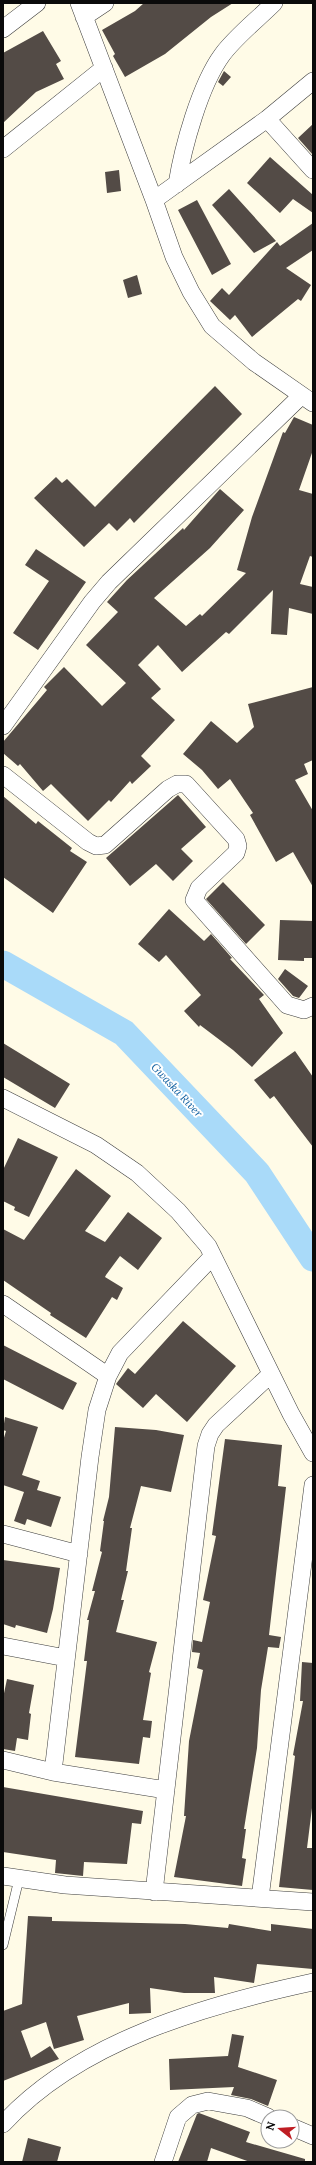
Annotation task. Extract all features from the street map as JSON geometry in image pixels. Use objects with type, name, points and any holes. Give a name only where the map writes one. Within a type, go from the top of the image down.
[{"type":"street","points":[[3,29],[37,3]]},
{"type":"street","points":[[3,726],[92,602],[109,582],[307,399],[254,362],[212,326],[191,292],[178,264],[81,10],[105,3]]},
{"type":"street","points":[[177,184],[180,165],[211,73],[222,54],[274,3]]},
{"type":"street","points":[[3,148],[104,68]]},
{"type":"street","points":[[154,200],[267,119],[313,81]]},
{"type":"street","points":[[267,119],[313,170]]},
{"type":"street","points":[[3,775],[88,842],[96,846],[105,845],[168,789],[177,784],[186,784],[236,839],[238,846],[236,853],[199,888],[194,900],[287,1005],[304,1010],[313,1006]]},
{"type":"street","points":[[3,1098],[96,1145],[137,1173],[178,1211],[208,1246],[271,1374],[313,1453]]},
{"type":"street","points":[[53,1772],[97,1410],[108,1376],[120,1353],[213,1256]]},
{"type":"street","points":[[3,1304],[108,1376]]},
{"type":"street","points":[[154,1892],[206,1446],[210,1434],[216,1425],[271,1374]]},
{"type":"street","points":[[260,1898],[313,1485]]},
{"type":"street","points":[[3,1534],[79,1554]]},
{"type":"street","points":[[3,1646],[66,1658]]},
{"type":"street","points":[[3,1760],[53,1772],[166,1790]]},
{"type":"street","points":[[11,1877],[64,1885],[313,1902]]},
{"type":"street","points":[[3,2124],[15,2111],[60,2076],[96,2054],[191,2013],[253,1995],[313,1982]]},
{"type":"street","points":[[164,2162],[178,2117],[192,2106],[208,2101],[246,2108],[260,2114]]},
{"type":"street","points":[[300,2130],[313,2136]]},
{"type":"lane","points":[[3,1945],[11,1877]]},
{"type":"building","points":[[144,3],[233,3],[211,17],[165,54],[125,77],[113,56],[115,54],[102,30],[135,11]]},
{"type":"building","points":[[43,31],[61,61],[56,64],[64,79],[36,92],[3,123],[3,53]]},
{"type":"building","points":[[224,71],[231,77],[223,86],[218,82]]},
{"type":"building","points":[[313,124],[313,155],[298,138]]},
{"type":"building","points":[[270,157],[313,195],[313,213],[293,199],[280,213],[247,183]]},
{"type":"building","points":[[119,170],[121,191],[107,193],[105,172]]},
{"type":"building","points":[[229,189],[276,241],[254,253],[212,205]]},
{"type":"building","points":[[197,200],[231,264],[212,275],[178,210]]},
{"type":"building","points":[[313,223],[313,250],[286,268],[311,285],[301,301],[298,299],[252,337],[235,315],[230,320],[210,301],[222,288],[229,295],[277,242],[280,246]]},
{"type":"building","points":[[137,275],[142,294],[128,298],[123,280]]},
{"type":"building","points":[[215,386],[242,414],[134,523],[130,518],[117,531],[109,523],[84,547],[34,498],[56,477],[62,483],[67,479],[95,507]]},
{"type":"building","points":[[294,417],[313,425],[313,450],[299,490],[313,494],[313,557],[310,556],[300,584],[313,587],[313,614],[289,608],[287,635],[271,634],[273,590],[229,634],[226,632],[182,672],[158,645],[138,665],[161,689],[151,698],[175,720],[141,756],[151,766],[132,784],[130,781],[111,802],[109,800],[88,821],[51,784],[43,791],[20,764],[18,766],[3,753],[3,742],[47,690],[44,687],[64,667],[102,706],[126,683],[86,645],[118,612],[107,602],[127,580],[183,528],[184,530],[220,489],[244,510],[210,548],[154,598],[186,626],[200,614],[202,616],[246,573],[237,570],[252,517],[283,432],[285,433]]},
{"type":"building","points":[[36,549],[86,582],[38,650],[13,633],[49,581],[25,565]]},
{"type":"building","points":[[313,687],[313,760],[304,764],[308,774],[295,780],[313,811],[313,887],[293,852],[276,862],[250,815],[253,813],[230,779],[218,789],[202,770],[183,754],[211,721],[237,743],[254,727],[248,704]]},
{"type":"building","points":[[178,795],[206,827],[181,849],[193,861],[173,881],[156,864],[130,886],[106,858]]},
{"type":"building","points":[[3,796],[36,824],[38,821],[72,848],[70,851],[87,862],[53,913],[3,877]]},
{"type":"building","points":[[223,882],[265,925],[246,944],[206,899]]},
{"type":"building","points":[[169,909],[204,941],[211,934],[232,958],[230,959],[264,995],[259,999],[283,1033],[252,1067],[233,1050],[200,1025],[199,1027],[184,1011],[201,995],[166,955],[159,962],[138,944]]},
{"type":"building","points":[[280,920],[313,921],[313,958],[304,958],[304,961],[278,960]]},
{"type":"building","points":[[285,969],[308,986],[299,998],[293,996],[278,979]]},
{"type":"building","points":[[3,1043],[70,1084],[55,1108],[3,1077]]},
{"type":"building","points":[[295,1051],[313,1077],[313,1147],[274,1096],[270,1099],[254,1080]]},
{"type":"building","points":[[18,1138],[58,1157],[29,1217],[14,1210],[15,1207],[3,1201],[3,1170]]},
{"type":"building","points":[[76,1169],[111,1196],[85,1231],[105,1242],[128,1212],[162,1238],[138,1270],[120,1256],[105,1277],[123,1288],[117,1300],[112,1297],[86,1338],[50,1315],[51,1313],[3,1280],[3,1229],[24,1240]]},
{"type":"building","points":[[183,1321],[236,1366],[187,1422],[156,1394],[143,1408],[116,1384],[128,1368],[135,1374]]},
{"type":"building","points":[[3,1345],[77,1383],[63,1410],[3,1379]]},
{"type":"building","points":[[5,1417],[38,1427],[22,1475],[40,1481],[37,1490],[61,1497],[51,1527],[27,1519],[25,1525],[14,1521],[24,1492],[3,1485],[3,1441],[6,1431],[3,1430]]},
{"type":"building","points":[[115,1427],[156,1430],[184,1435],[171,1492],[141,1486],[130,1528],[132,1528],[126,1571],[128,1571],[121,1600],[124,1600],[116,1632],[157,1642],[149,1672],[151,1673],[143,1720],[152,1721],[150,1738],[143,1737],[139,1764],[75,1757],[87,1661],[84,1661],[89,1620],[87,1620],[95,1591],[92,1591],[102,1552],[100,1551],[103,1521],[109,1497]]},
{"type":"building","points":[[225,1439],[282,1445],[278,1486],[286,1487],[269,1635],[281,1637],[279,1648],[268,1647],[261,1690],[257,1748],[244,1829],[246,1829],[242,1858],[246,1859],[242,1886],[174,1877],[186,1816],[184,1816],[189,1741],[203,1670],[197,1668],[200,1653],[192,1652],[193,1640],[202,1642],[210,1602],[203,1600],[216,1536],[212,1535]]},
{"type":"building","points":[[3,1560],[60,1568],[47,1633],[16,1625],[15,1628],[3,1624]]},
{"type":"building","points":[[302,1662],[313,1663],[313,1800],[307,1848],[313,1848],[313,1890],[279,1887],[295,1756],[293,1755],[303,1701],[300,1701]]},
{"type":"building","points":[[7,1679],[34,1685],[29,1713],[31,1714],[28,1740],[17,1738],[15,1751],[3,1749],[3,1698]]},
{"type":"building","points":[[3,1787],[143,1811],[141,1824],[132,1823],[127,1864],[84,1862],[83,1876],[55,1873],[56,1860],[3,1852]]},
{"type":"building","points":[[28,1916],[52,1917],[52,1921],[185,1924],[228,1928],[229,1924],[271,1931],[271,1924],[313,1929],[313,1969],[257,1964],[254,1983],[214,1977],[215,1993],[184,1993],[150,1988],[151,2013],[129,2014],[129,2003],[77,2016],[84,2040],[54,2049],[46,2022],[21,2031],[31,2058],[50,2046],[59,2059],[3,2081],[3,2011],[22,2004]]},
{"type":"building","points":[[232,2034],[244,2036],[238,2067],[277,2080],[268,2106],[251,2099],[231,2095],[234,2087],[170,2090],[169,2059],[228,2056]]},
{"type":"building","points":[[199,2113],[250,2132],[246,2142],[260,2146],[260,2149],[270,2149],[305,2159],[305,2162],[250,2162],[211,2148],[207,2162],[178,2162],[197,2114]]},
{"type":"building","points":[[28,2138],[61,2147],[57,2162],[22,2162]]},
{"type":"waterway","name":"Gwaska River","points":[[3,964],[124,1033],[257,1173],[313,1258]]}]
